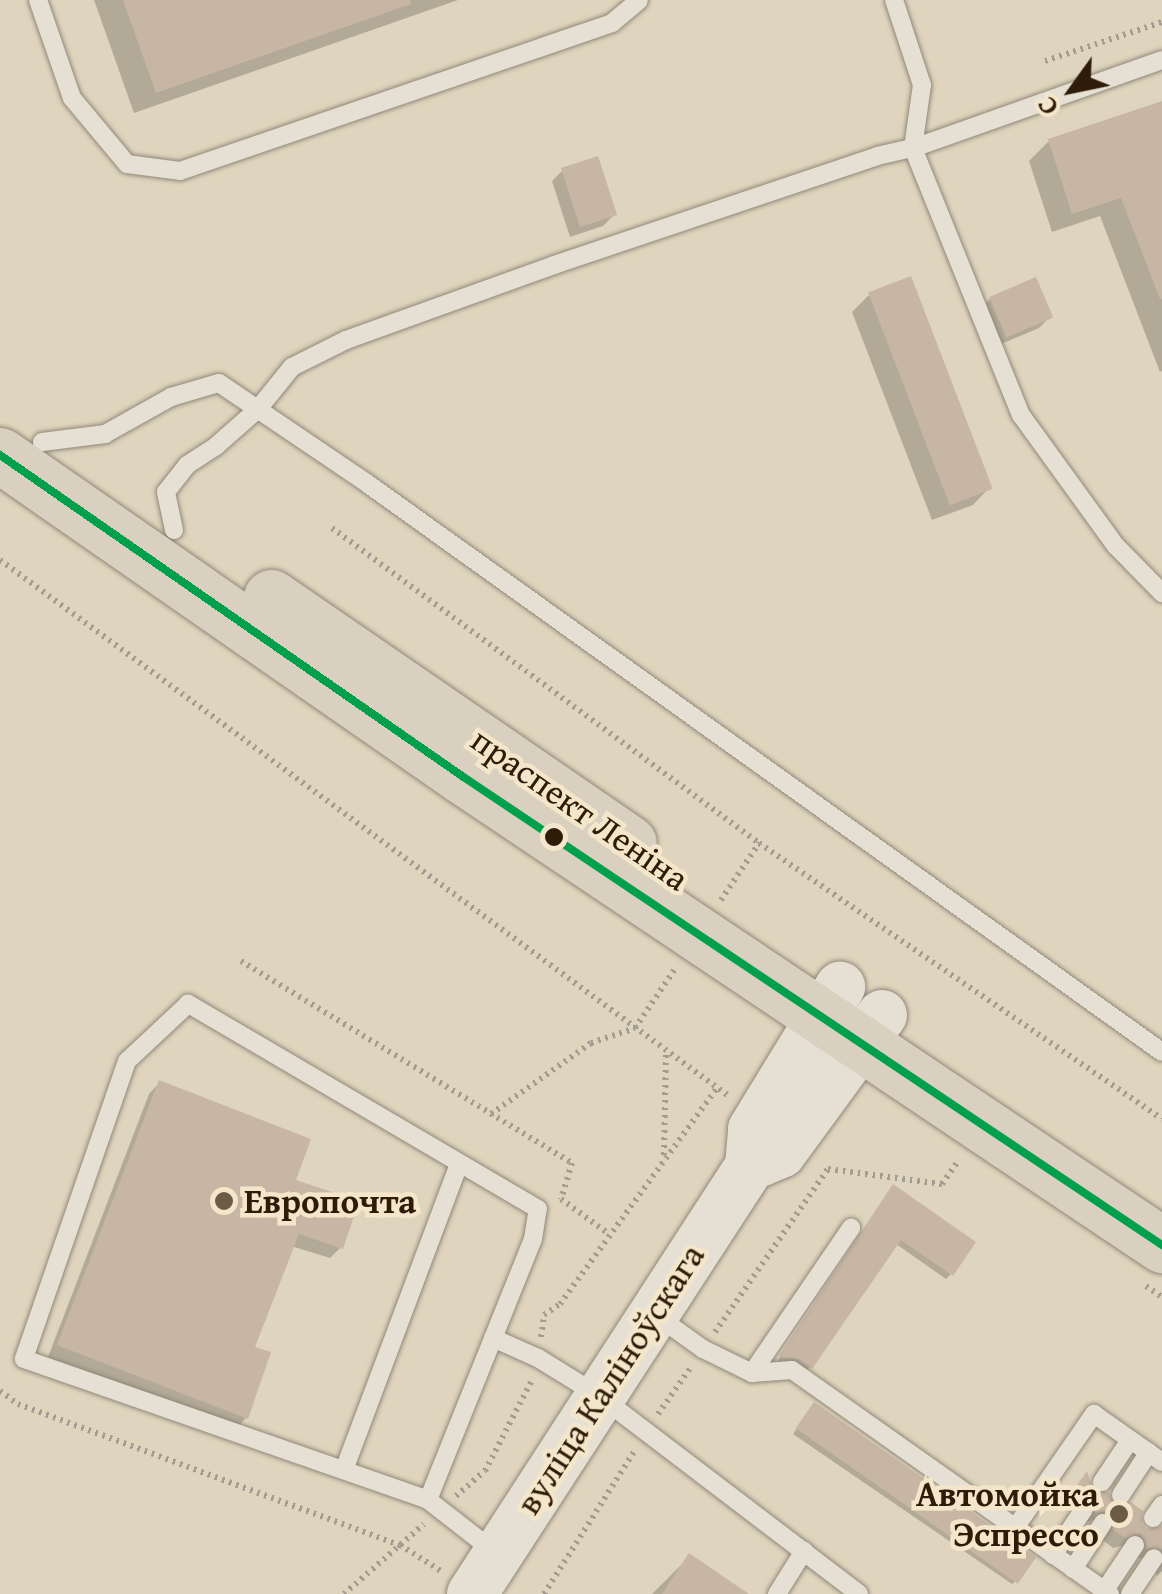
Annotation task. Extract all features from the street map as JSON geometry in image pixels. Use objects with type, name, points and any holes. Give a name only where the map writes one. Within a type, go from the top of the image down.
[{"type":"main road","name":"праспект Леніна","points":[[14,436],[174,530],[1162,1245]]},
{"type":"main road","name":"праспект Леніна","points":[[14,436],[852,1017],[1162,1201]]},
{"type":"street","name":"вуліца Каліноўскага","points":[[484,1574],[750,1166],[781,1153],[852,1017]]},
{"type":"lane","points":[[38,0],[72,98],[105,138],[127,164],[180,171],[612,23],[639,0]]},
{"type":"lane","points":[[894,0],[922,85],[912,148],[1021,415],[1116,546],[1162,593]]},
{"type":"lane","points":[[174,530],[166,492],[187,464],[216,446],[258,410],[292,367],[346,340],[1162,60]]},
{"type":"lane","points":[[14,436],[105,434],[171,397],[219,384],[1162,1052]]},
{"type":"lane","points":[[428,1500],[539,1223],[538,1210],[188,1004],[127,1061],[24,1359],[428,1500],[484,1574]]},
{"type":"lane","points":[[344,1470],[458,1166]]},
{"type":"lane","points":[[752,1373],[851,1228]]},
{"type":"lane","points":[[652,1312],[703,1349],[752,1373],[792,1370],[1108,1592],[1135,1545]]},
{"type":"lane","points":[[493,1338],[538,1358],[598,1395],[859,1594]]},
{"type":"lane","points":[[1015,1528],[1094,1414],[1155,1457],[1121,1495]]},
{"type":"lane","points":[[1102,1482],[1130,1440]]},
{"type":"lane","points":[[1053,1554],[1084,1509]]},
{"type":"lane","points":[[1073,1568],[1103,1522]]},
{"type":"lane","points":[[778,1594],[804,1552]]},
{"type":"lane","points":[[1130,1594],[1154,1558]]},
{"type":"path","points":[[1044,61],[1162,22]]},
{"type":"path","points":[[332,528],[759,843],[1162,1119]]},
{"type":"path","points":[[0,560],[635,1028],[590,1043],[490,1114]]},
{"type":"path","points":[[241,961],[572,1163],[561,1199],[609,1234]]},
{"type":"path","points":[[664,1156],[666,1050]]},
{"type":"path","points":[[0,1391],[18,1404],[400,1545]]},
{"type":"building","points":[[123,0],[410,0],[411,4],[156,93]]},
{"type":"building","points":[[1162,101],[1160,299],[1121,198],[1072,214],[1048,139]]},
{"type":"building","points":[[598,156],[617,215],[580,227],[561,168]]},
{"type":"building","points":[[911,276],[993,489],[950,505],[868,292]]},
{"type":"building","points":[[1036,277],[1053,318],[1006,337],[989,297]]},
{"type":"building","points":[[159,1080],[311,1139],[296,1180],[359,1201],[343,1249],[299,1234],[255,1347],[271,1352],[248,1419],[57,1345]]},
{"type":"building","points":[[893,1184],[976,1242],[953,1276],[901,1240],[812,1369],[798,1359],[779,1356]]},
{"type":"building","points":[[814,1402],[1036,1557],[1018,1584],[796,1428]]},
{"type":"building","name":"Автомойка Эспрессо","points":[[1087,1471],[1094,1492],[1109,1492],[1115,1506],[1131,1502],[1143,1511],[1141,1522],[1147,1529],[1162,1526],[1162,1549],[1147,1548],[1141,1534],[1125,1538],[1113,1530],[1114,1517],[1105,1511],[1095,1513],[1090,1498],[1074,1502],[1068,1498]]},
{"type":"building","points":[[689,1553],[749,1594],[662,1594]]},
{"type":"transit line","points":[[0,455],[462,776],[1162,1245]]},
{"type":"place","name":"Европочта","points":[[224,1201]]},
{"type":"place","name":"Автомойка Эспрессо","points":[[1119,1514]]}]
